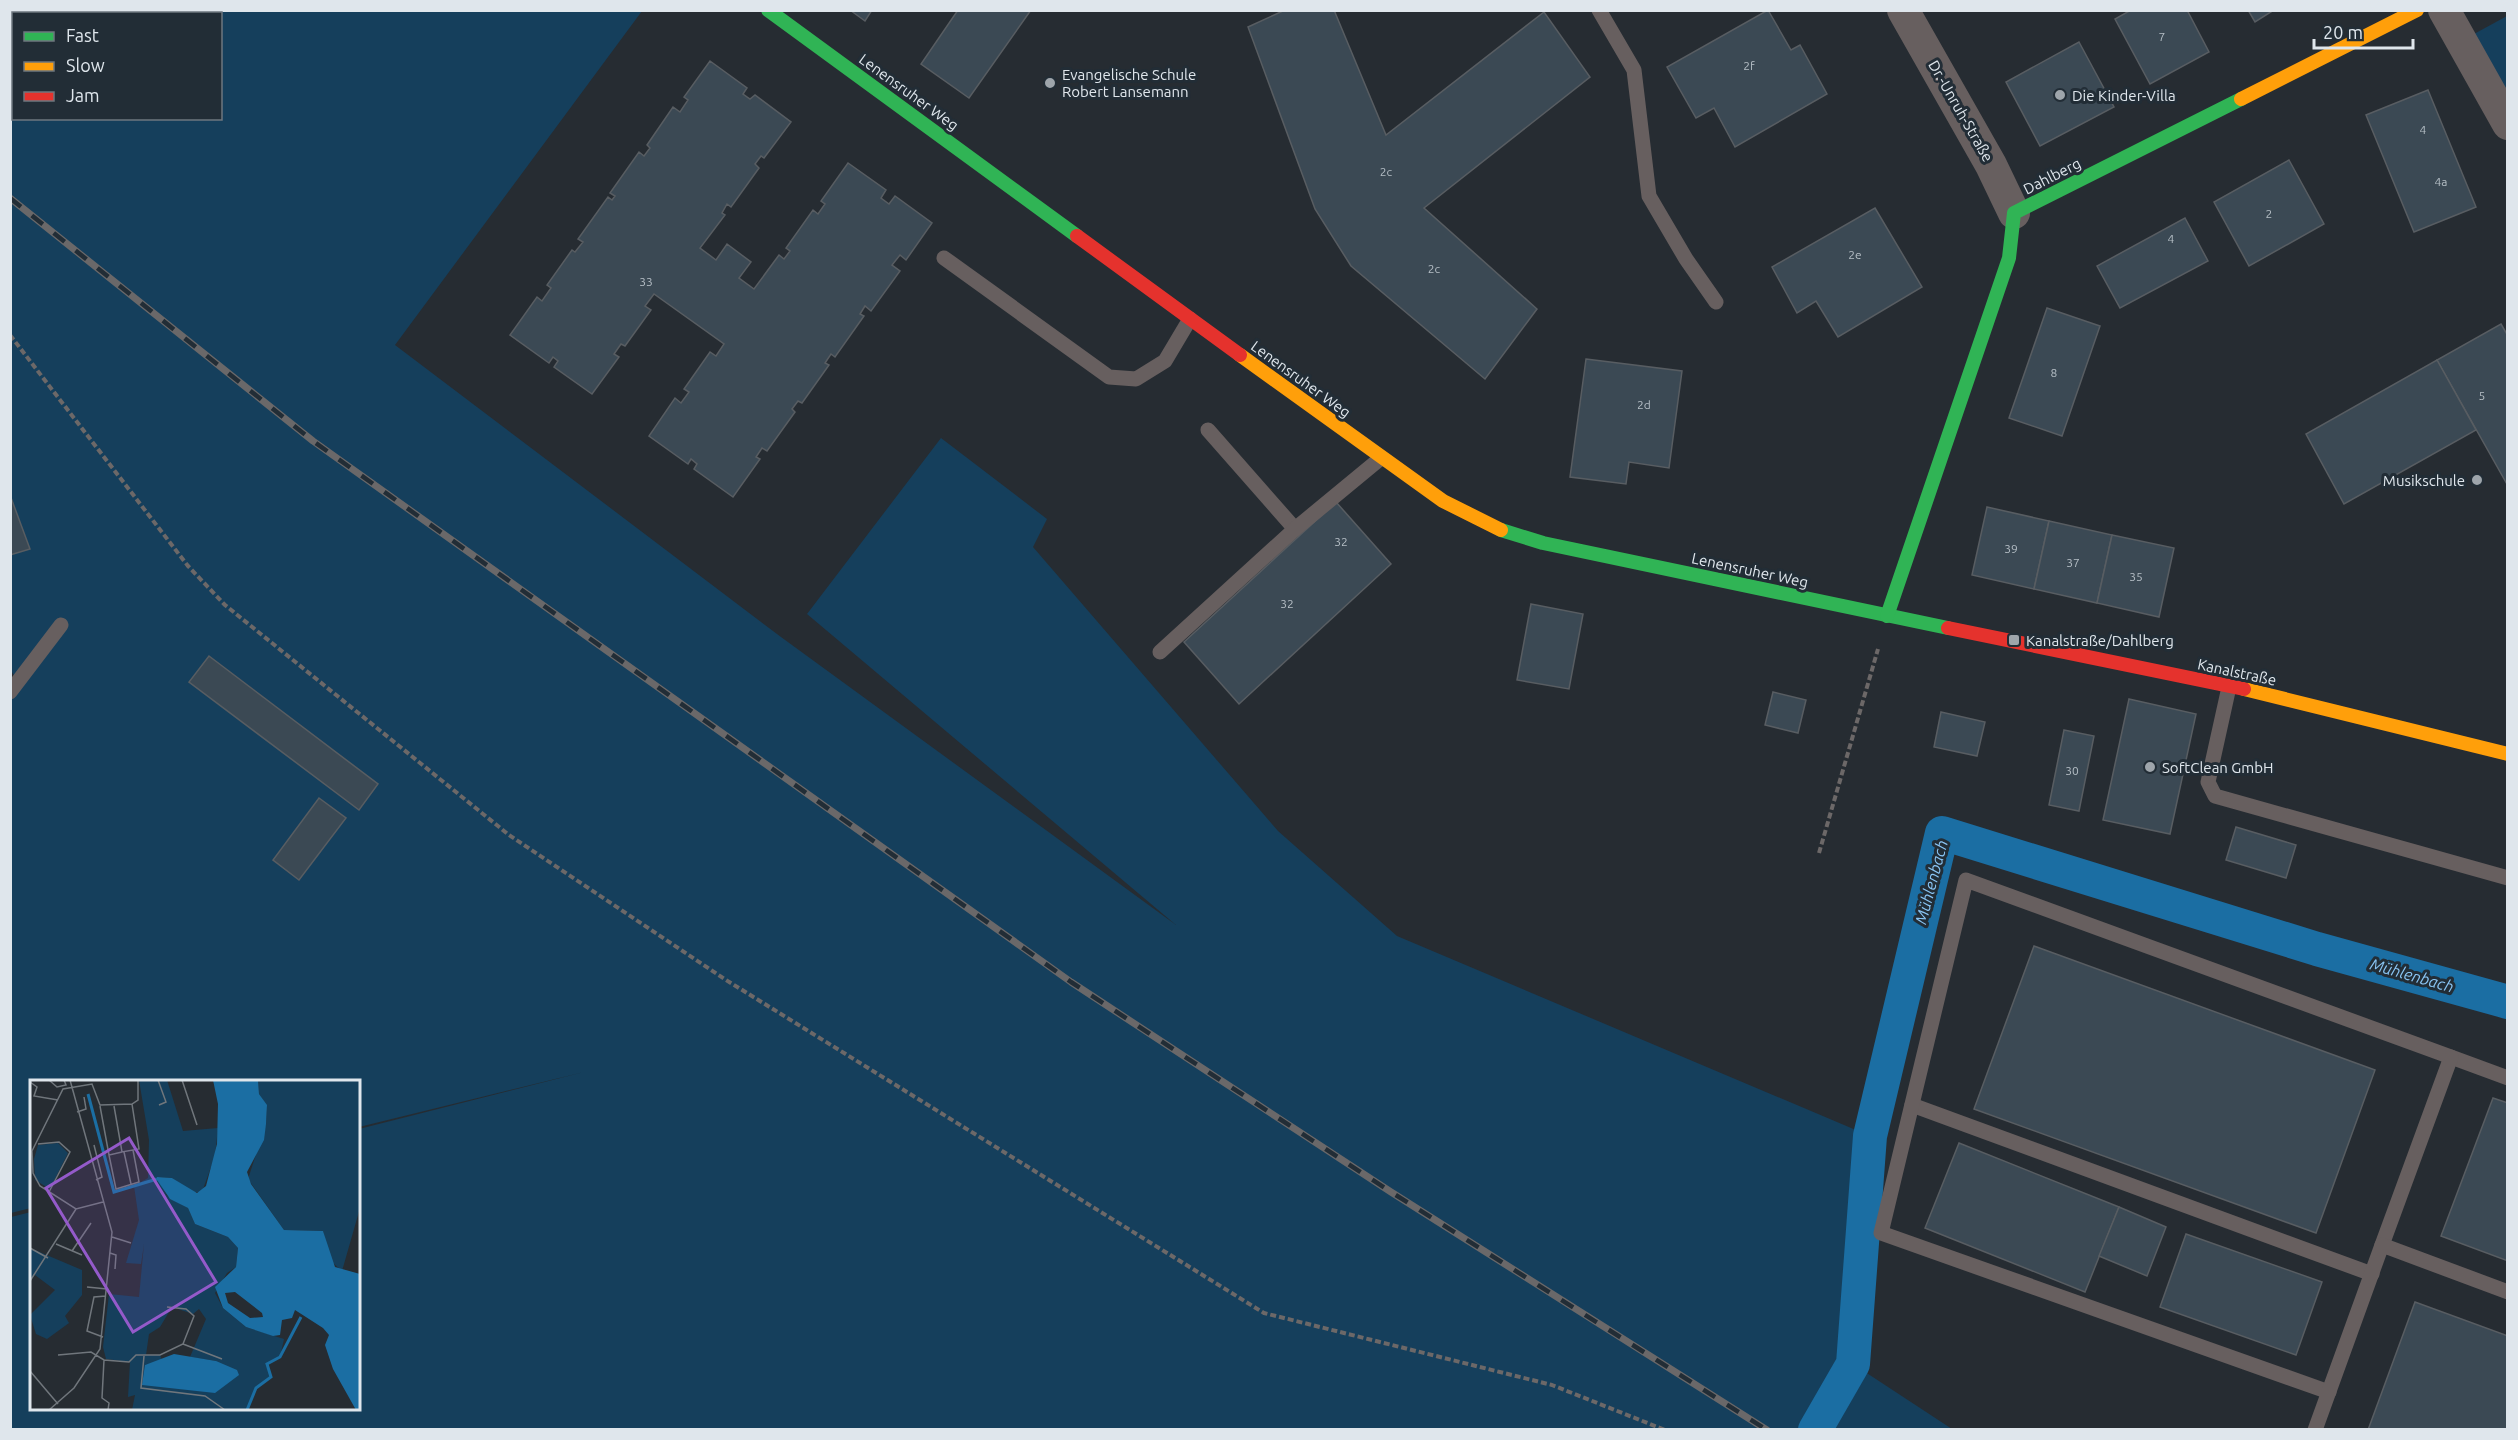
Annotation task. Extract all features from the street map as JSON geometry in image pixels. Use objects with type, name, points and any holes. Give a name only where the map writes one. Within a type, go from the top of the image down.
[{"type":"street","name":"Lenensruher Weg","points":[[768,10],[1443,501],[1482,522],[1543,543],[1887,616]]},
{"type":"street","name":"Dr.-Unruh-Straße","points":[[1903,10],[1992,165],[2014,213]]},
{"type":"street","name":"Dahlberg","points":[[1887,616],[2008,258],[2014,213],[2417,10]]},
{"type":"street","points":[[2444,10],[2508,124]]},
{"type":"street","name":"Kanalstraße","points":[[1887,616],[2014,640],[2392,723],[2508,754]]},
{"type":"lane","points":[[1599,10],[1634,70],[1649,196],[1686,259],[1716,302]]},
{"type":"lane","points":[[944,258],[1109,376],[1136,379],[1165,361],[1190,318]]},
{"type":"lane","points":[[1208,430],[1295,529]]},
{"type":"lane","points":[[1160,652],[1295,529],[1381,458]]},
{"type":"lane","points":[[10,692],[61,625]]},
{"type":"lane","points":[[2229,687],[2208,782],[2215,796],[2508,878]]},
{"type":"lane","points":[[2328,1392],[1881,1233],[1966,880],[2508,1078]]},
{"type":"lane","points":[[2315,1430],[2451,1057]]},
{"type":"lane","points":[[1912,1105],[2372,1274]]},
{"type":"lane","points":[[2382,1245],[2508,1292]]},
{"type":"path","points":[[10,335],[188,566],[225,605],[509,835],[726,980],[1264,1312],[1552,1385],[1665,1430]]},
{"type":"path","points":[[1819,853],[1887,616]]},
{"type":"shaded area","points":[[11,11],[642,11],[395,345],[781,637],[1176,925],[807,614],[941,438],[1047,519],[1033,547],[1278,831],[1397,936],[1870,1136],[1853,1364],[1952,1429],[11,1429],[11,1217],[30,1212],[30,1410],[360,1410],[360,1129],[584,1072],[360,1127],[360,1080],[30,1080],[30,1208],[11,1213],[10,692],[18,682],[10,669]]},
{"type":"shaded area","points":[[2507,16],[2507,93],[2474,34]]},
{"type":"building","points":[[850,10],[872,10],[865,21]]},
{"type":"building","points":[[958,10],[1031,10],[969,98],[921,64]]},
{"type":"building","points":[[1285,10],[1334,10],[1386,135],[1544,12],[1590,77],[1424,208],[1537,309],[1485,379],[1351,266],[1315,209],[1248,27]]},
{"type":"building","points":[[1768,10],[1791,50],[1800,45],[1827,94],[1735,147],[1714,108],[1696,118],[1667,67]]},
{"type":"building","points":[[2131,10],[2187,10],[2209,52],[2150,84],[2115,19]]},
{"type":"building","points":[[2248,10],[2274,10],[2255,22]]},
{"type":"building","name":"Die Kinder-Villa","points":[[2079,42],[2114,107],[2040,146],[2006,82]]},
{"type":"building","points":[[710,61],[747,88],[743,94],[750,99],[755,95],[791,122],[764,158],[761,156],[755,164],[759,168],[731,207],[727,204],[722,213],[725,215],[700,248],[716,260],[727,244],[751,262],[739,278],[754,289],[779,255],[784,259],[790,251],[786,248],[813,210],[818,214],[825,204],[821,201],[848,163],[886,190],[881,198],[889,204],[895,196],[932,223],[906,260],[900,255],[892,265],[900,271],[871,311],[865,306],[860,314],[864,316],[835,357],[831,354],[825,363],[829,365],[802,403],[798,401],[792,409],[795,412],[767,451],[762,448],[756,457],[760,459],[733,497],[694,469],[697,464],[691,459],[688,464],[649,436],[675,398],[681,403],[689,392],[684,389],[710,352],[716,356],[724,344],[654,294],[645,306],[651,310],[625,346],[621,344],[614,354],[619,357],[592,394],[554,367],[558,361],[553,357],[549,363],[510,335],[537,297],[542,301],[551,288],[547,285],[572,250],[575,252],[583,242],[578,239],[608,197],[612,200],[615,196],[610,193],[639,152],[644,156],[650,148],[647,145],[673,107],[680,112],[688,100],[684,97]]},
{"type":"building","points":[[2428,90],[2476,207],[2414,232],[2366,115]]},
{"type":"building","points":[[2289,160],[2324,224],[2249,266],[2214,202]]},
{"type":"building","points":[[1875,208],[1922,287],[1838,337],[1816,301],[1797,313],[1772,267]]},
{"type":"building","points":[[2185,218],[2208,261],[2120,308],[2097,266]]},
{"type":"building","points":[[2047,308],[2100,326],[2062,436],[2009,418]]},
{"type":"building","points":[[2501,324],[2508,336],[2508,486],[2437,360]]},
{"type":"building","points":[[1586,359],[1682,371],[1669,468],[1629,462],[1626,484],[1570,477]]},
{"type":"building","points":[[2437,360],[2476,430],[2344,504],[2306,434]]},
{"type":"building","points":[[10,495],[30,549],[10,555]]},
{"type":"building","points":[[1336,502],[1391,564],[1239,704],[1184,642]]},
{"type":"building","points":[[1987,507],[2049,521],[2034,589],[1972,575]]},
{"type":"building","points":[[2049,521],[2112,535],[2097,603],[2034,589]]},
{"type":"building","points":[[2112,535],[2174,548],[2159,617],[2097,603]]},
{"type":"building","points":[[1531,604],[1583,614],[1569,689],[1517,680]]},
{"type":"building","points":[[209,656],[378,784],[359,810],[189,682]]},
{"type":"building","points":[[1773,692],[1806,700],[1798,733],[1765,725]]},
{"type":"building","name":"SoftClean GmbH","points":[[2129,699],[2196,714],[2170,834],[2103,820]]},
{"type":"building","points":[[1941,712],[1985,722],[1977,756],[1934,747]]},
{"type":"building","points":[[2064,730],[2094,736],[2079,811],[2049,805]]},
{"type":"building","points":[[319,798],[346,818],[299,880],[273,860]]},
{"type":"building","points":[[2236,827],[2296,845],[2286,878],[2226,860]]},
{"type":"building","points":[[2034,946],[2375,1070],[2316,1233],[1974,1109]]},
{"type":"building","points":[[2493,1098],[2508,1103],[2508,1261],[2441,1236]]},
{"type":"building","points":[[1959,1143],[2119,1207],[2085,1292],[1925,1228]]},
{"type":"building","points":[[2119,1207],[2166,1227],[2147,1276],[2099,1256]]},
{"type":"building","points":[[2186,1234],[2322,1282],[2296,1355],[2160,1307]]},
{"type":"building","points":[[2415,1302],[2508,1336],[2508,1430],[2368,1430]]},
{"type":"waterway","name":"Mühlenbach","points":[[1815,1430],[1853,1364],[1870,1136],[1942,833],[2317,949],[2508,1002]]},
{"type":"railway","points":[[10,198],[313,441],[1071,982],[1391,1192],[1767,1430]]},
{"type":"traffic: fast","points":[[768,10],[1077,236]]},
{"type":"traffic: fast","points":[[1887,616],[2009,258],[2014,213],[2241,99]]},
{"type":"traffic: fast","points":[[1501,530],[1543,543],[1948,628]]},
{"type":"traffic: slow","points":[[2241,99],[2417,10]]},
{"type":"traffic: slow","points":[[1240,355],[1443,501],[1501,530]]},
{"type":"traffic: slow","points":[[2244,689],[2508,754]]},
{"type":"traffic: jam","points":[[1077,236],[1240,355]]},
{"type":"traffic: jam","points":[[1948,628],[2244,689]]},
{"type":"place","name":"Evangelische Schule Robert Lansemann","points":[[1050,83]]},
{"type":"place","name":"Die Kinder-Villa","points":[[2060,95]]},
{"type":"place","name":"Musikschule","points":[[2477,480]]},
{"type":"place","name":"Kanalstraße/Dahlberg","points":[[2014,640]]},
{"type":"place","name":"SoftClean GmbH","points":[[2150,767]]}]
